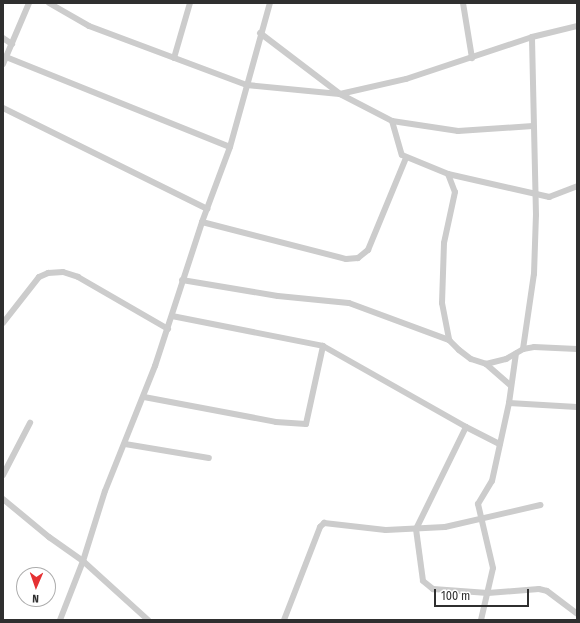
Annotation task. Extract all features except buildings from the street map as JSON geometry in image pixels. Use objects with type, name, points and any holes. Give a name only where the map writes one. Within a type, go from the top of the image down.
[{"type":"street","points":[[3,64],[29,3]]},
{"type":"street","points":[[49,3],[89,26],[247,85],[340,94],[406,79],[532,37],[577,26]]},
{"type":"street","points":[[174,58],[190,3]]},
{"type":"street","points":[[60,620],[83,561],[100,506],[144,397],[168,329],[182,280],[230,147],[260,33],[270,3]]},
{"type":"street","points":[[463,3],[472,58]]},
{"type":"street","points":[[260,33],[340,94],[392,121],[458,132],[533,126]]},
{"type":"street","points":[[523,349],[534,274],[536,195],[533,126],[532,37]]},
{"type":"street","points":[[3,38],[12,44]]},
{"type":"street","points":[[6,57],[230,147]]},
{"type":"street","points":[[3,108],[207,208]]},
{"type":"street","points":[[392,121],[399,150],[406,158],[448,174],[548,197],[577,186]]},
{"type":"street","points":[[202,222],[346,259],[358,258],[368,250],[406,158]]},
{"type":"street","points":[[448,174],[455,192],[444,243],[442,303],[450,340]]},
{"type":"street","points":[[3,323],[39,277],[48,273],[63,272],[78,277],[168,329]]},
{"type":"street","points":[[182,280],[278,296],[349,303],[450,340],[471,360],[486,364],[511,386]]},
{"type":"street","points":[[172,316],[323,346],[466,427],[500,444]]},
{"type":"street","points":[[144,397],[276,422],[306,424],[323,346]]},
{"type":"street","points":[[486,364],[506,359],[523,349],[534,347],[577,350]]},
{"type":"street","points":[[481,620],[493,568],[493,558],[480,520],[478,504],[492,481],[509,403],[516,353]]},
{"type":"street","points":[[509,403],[577,407]]},
{"type":"street","points":[[3,475],[30,423]]},
{"type":"street","points":[[466,427],[416,529],[423,581],[427,586],[488,593],[539,589],[546,591],[577,614]]},
{"type":"street","points":[[125,444],[209,458]]},
{"type":"street","points":[[3,499],[49,537],[83,561],[148,620]]},
{"type":"street","points":[[284,620],[320,527],[324,523],[386,530],[416,529],[480,520],[540,505]]}]
